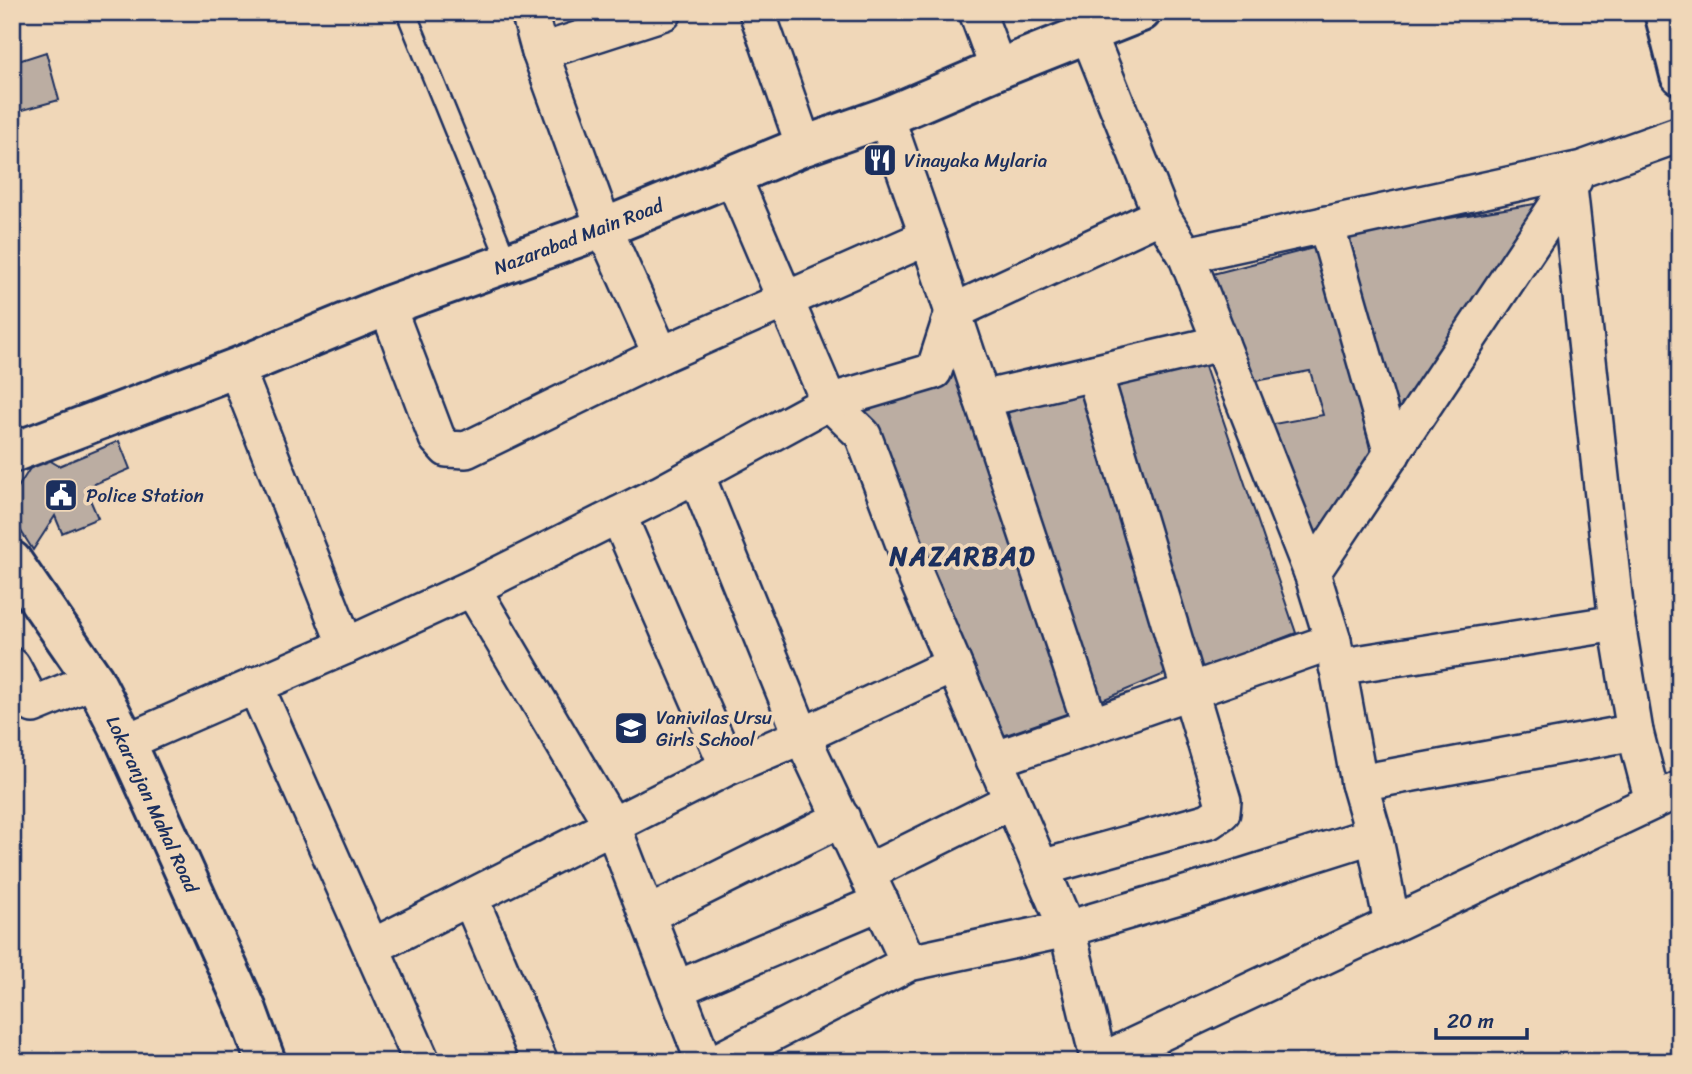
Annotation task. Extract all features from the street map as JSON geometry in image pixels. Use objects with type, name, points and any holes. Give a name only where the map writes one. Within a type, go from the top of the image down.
[{"type":"main road","name":"Nazarabad Main Road","points":[[12,453],[236,368],[387,306],[604,228],[804,146],[886,117],[1141,12]]},
{"type":"main road","points":[[1664,12],[1680,75]]},
{"type":"main road","name":"Lokaranjan Mahal Road","points":[[12,561],[94,680],[126,741],[247,1010],[266,1062]]},
{"type":"street","points":[[529,12],[540,52],[604,228],[661,355]]},
{"type":"street","points":[[540,52],[664,12]]},
{"type":"street","points":[[757,12],[804,146]]},
{"type":"street","points":[[977,12],[998,69]]},
{"type":"street","points":[[1088,33],[1161,215],[1186,255],[1312,573],[1335,654],[1359,783],[1374,835],[1392,923]]},
{"type":"street","points":[[886,117],[1091,726]]},
{"type":"street","points":[[1186,255],[1325,224],[1576,178],[1680,134]]},
{"type":"street","points":[[732,176],[829,402],[863,435],[916,579],[1067,929],[1099,1062],[1666,795],[1634,732],[1617,623],[1576,178]]},
{"type":"street","points":[[1312,573],[1576,178]]},
{"type":"street","points":[[126,741],[472,588],[618,515],[829,402],[934,371],[953,312],[1161,215]]},
{"type":"street","points":[[1325,224],[1392,454]]},
{"type":"street","points":[[387,306],[437,438],[447,449],[466,450],[661,355],[928,237]]},
{"type":"street","points":[[982,399],[1221,343]]},
{"type":"street","points":[[236,368],[346,646]]},
{"type":"street","points":[[1041,868],[1209,821],[1222,812],[1223,801],[1191,691],[1094,373]]},
{"type":"street","points":[[696,474],[803,736],[909,963]]},
{"type":"street","points":[[618,515],[728,767]]},
{"type":"street","points":[[472,588],[612,827],[704,1062]]},
{"type":"street","points":[[994,760],[1191,691],[1335,654],[1617,623]]},
{"type":"street","points":[[372,947],[728,767],[803,736],[953,665]]},
{"type":"street","points":[[12,666],[33,705],[94,680]]},
{"type":"street","points":[[255,685],[422,1062]]},
{"type":"street","points":[[1359,783],[1634,732]]},
{"type":"street","points":[[676,989],[874,887],[1011,801]]},
{"type":"street","points":[[647,915],[842,818]]},
{"type":"street","points":[[716,1062],[909,963],[1067,929],[1374,835]]},
{"type":"street","points":[[470,898],[540,1062]]},
{"type":"lane","points":[[406,12],[508,263]]},
{"type":"building","points":[[46,52],[59,100],[12,113],[12,63]]},
{"type":"building","points":[[1547,202],[1396,430],[1333,237]]},
{"type":"building","points":[[1321,246],[1372,457],[1311,551],[1263,426],[1323,415],[1310,371],[1245,383],[1205,276]]},
{"type":"building","points":[[954,354],[1069,713],[1000,737],[971,658],[925,557],[849,406]]},
{"type":"building","points":[[1202,358],[1296,633],[1194,672],[1105,380]]},
{"type":"building","points":[[1085,385],[1172,671],[1095,703],[1005,403]]},
{"type":"building","points":[[119,441],[130,469],[85,488],[98,518],[62,533],[55,516],[33,550],[12,517],[12,497],[39,454],[59,466]]},
{"type":"place","name":"Vinayaka Mylaria","points":[[880,160]]},
{"type":"place","name":"Police Station","points":[[61,495]]},
{"type":"place","name":"Vanivilas Ursu Girls School","points":[[631,728]]},
{"type":"district","name":"NAZARBAD","points":[[963,556]]}]
